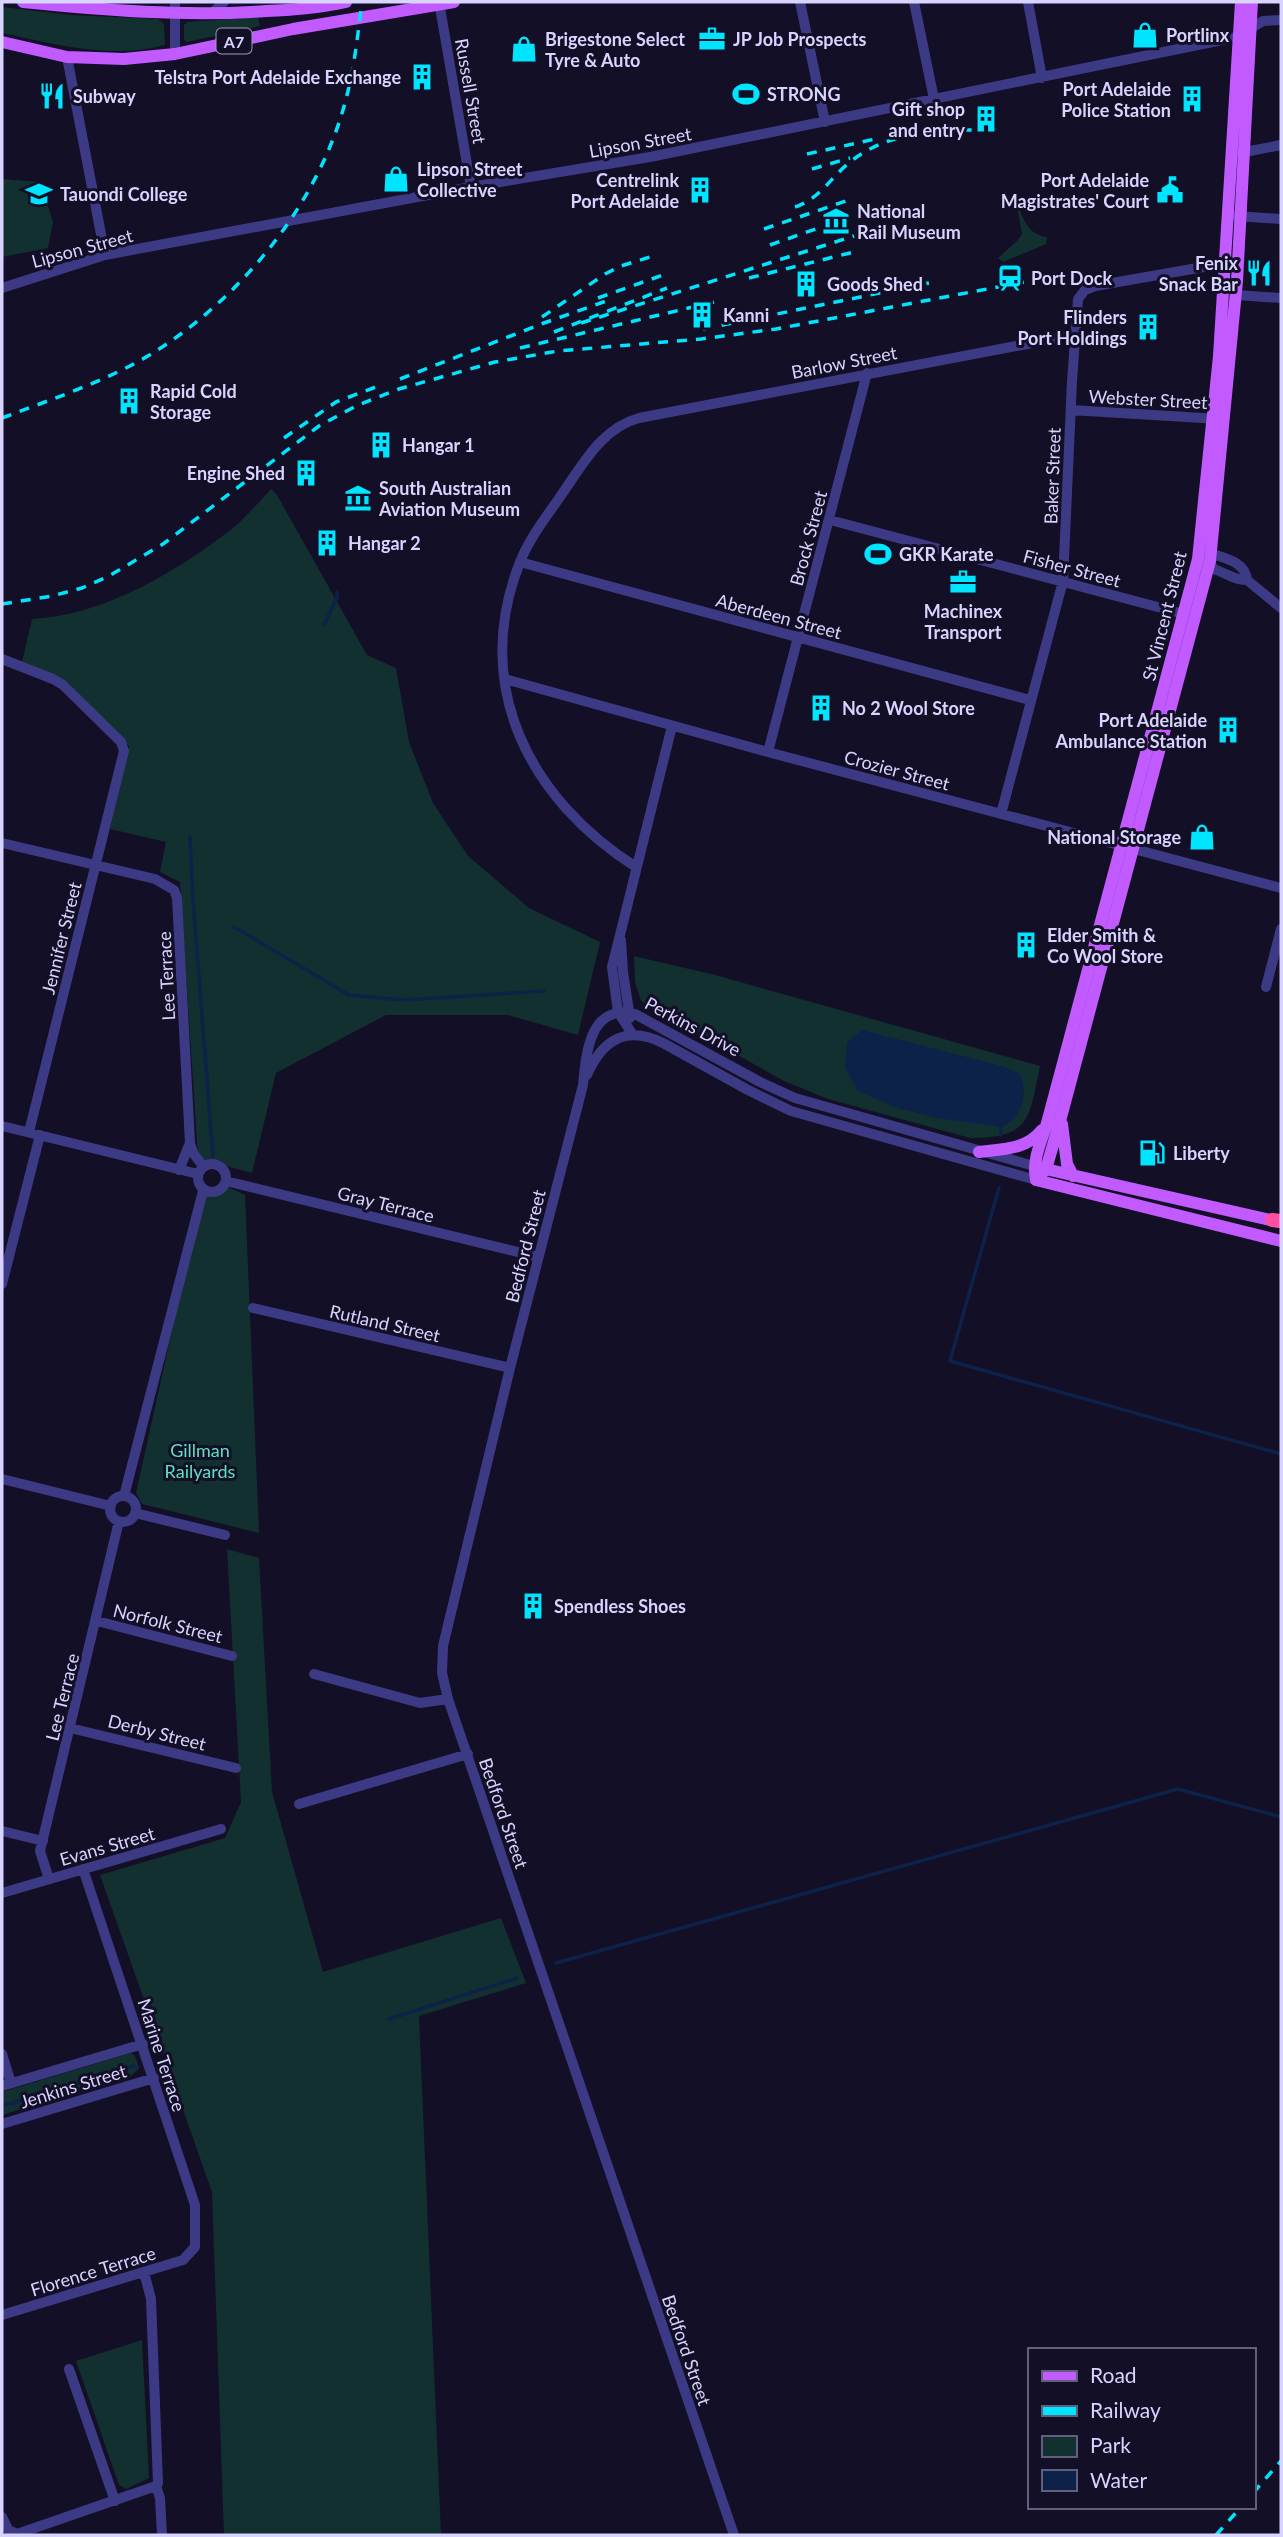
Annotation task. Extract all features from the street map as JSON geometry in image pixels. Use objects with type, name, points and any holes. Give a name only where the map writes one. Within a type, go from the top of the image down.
[{"type":"main road","name":"A7","points":[[23,2],[175,8],[211,14],[346,2]]},
{"type":"main road","name":"A7","points":[[2,42],[67,57],[124,59],[175,54],[293,29],[454,2]]},
{"type":"main road","name":"St Vincent Street","points":[[1217,419],[1219,356],[1232,262],[1243,34],[1241,2]]},
{"type":"main road","name":"St Vincent Street","points":[[1243,34],[1252,2]]},
{"type":"main road","points":[[293,29],[300,19],[321,5],[345,22]]},
{"type":"main road","name":"St Vincent Street","points":[[1036,1180],[1054,1122],[1204,560],[1217,419],[1236,295],[1232,262]]},
{"type":"main road","name":"St Vincent Street","points":[[1128,848],[1184,614],[1204,560]]},
{"type":"main road","points":[[979,1152],[1024,1145],[1034,1140],[1054,1122],[1064,1126],[1067,1164],[1073,1176]]},
{"type":"main road","name":"Perkins Drive","points":[[1040,1167],[1278,1222]]},
{"type":"main road","name":"Perkins Drive","points":[[1036,1180],[1281,1241]]},
{"type":"street","points":[[211,14],[223,2]]},
{"type":"street","points":[[800,2],[825,122]]},
{"type":"street","points":[[914,2],[934,99]]},
{"type":"street","points":[[1028,2],[1042,78]]},
{"type":"street","name":"Russell Street","points":[[440,3],[471,187]]},
{"type":"street","points":[[175,8],[175,54]]},
{"type":"street","name":"Lipson Street","points":[[2,288],[106,255],[471,187],[650,157],[825,122],[1243,34],[1263,21],[1281,20]]},
{"type":"street","points":[[67,57],[106,255]]},
{"type":"street","points":[[1238,151],[1281,145]]},
{"type":"street","points":[[1234,215],[1281,219]]},
{"type":"street","name":"Baker Street","points":[[1001,814],[1063,581],[1078,299],[1085,290],[1125,279],[1232,262]]},
{"type":"street","points":[[1236,295],[1281,298]]},
{"type":"street","name":"Barlow Street","points":[[520,562],[529,543],[587,459],[604,438],[622,424],[639,418],[867,373],[1074,335]]},
{"type":"street","name":"Brock Street","points":[[768,752],[867,373]]},
{"type":"street","name":"Webster Street","points":[[1071,410],[1217,419]]},
{"type":"street","name":"Fisher Street","points":[[830,520],[1184,614]]},
{"type":"street","points":[[1204,560],[1216,555],[1230,559],[1247,573],[1247,580],[1281,608]]},
{"type":"street","points":[[520,562],[504,626],[505,679],[521,740],[551,792],[583,827],[636,867]]},
{"type":"street","name":"Aberdeen Street","points":[[520,562],[1030,699]]},
{"type":"street","name":"Jennifer Street","points":[[2,659],[63,685],[121,742],[124,751],[29,1132]]},
{"type":"street","name":"Crozier Street","points":[[505,679],[1281,888]]},
{"type":"street","points":[[633,1035],[618,1012],[612,972],[614,954],[672,726]]},
{"type":"street","name":"Lee Terrace","points":[[2,843],[155,879],[174,890],[177,898],[190,1143],[201,1170]]},
{"type":"street","points":[[624,918],[621,950],[633,1035]]},
{"type":"street","points":[[1266,987],[1281,929]]},
{"type":"street","name":"Perkins Drive","points":[[583,1085],[587,1055],[595,1029],[604,1018],[618,1012],[630,1013],[653,1022],[787,1095],[979,1152],[1040,1167]]},
{"type":"street","name":"Perkins Drive","points":[[583,1085],[600,1052],[615,1040],[633,1035],[658,1041],[791,1111],[1036,1180]]},
{"type":"street","name":"Bedford Street","points":[[583,1085],[510,1368],[442,1655],[442,1673],[448,1699],[734,2535]]},
{"type":"street","points":[[2,1126],[179,1170],[201,1170],[211,1163],[218,1164],[226,1173],[226,1181],[220,1190],[203,1191]]},
{"type":"street","points":[[2,1284],[40,1135]]},
{"type":"street","name":"Lee Terrace","points":[[179,1170],[190,1143]]},
{"type":"street","points":[[124,1496],[203,1191],[198,1182],[201,1170]]},
{"type":"street","name":"Gray Terrace","points":[[226,1181],[538,1258]]},
{"type":"street","name":"Rutland Street","points":[[253,1308],[510,1368]]},
{"type":"street","points":[[2,1479],[111,1506]]},
{"type":"street","points":[[124,1496],[134,1501],[135,1513],[127,1521],[119,1521],[113,1517],[111,1506],[114,1500],[124,1496]]},
{"type":"street","points":[[135,1513],[225,1535]]},
{"type":"street","name":"Lee Terrace","points":[[49,1879],[40,1851],[119,1521]]},
{"type":"street","name":"Norfolk Street","points":[[97,1621],[232,1656]]},
{"type":"street","points":[[314,1674],[420,1703],[448,1699]]},
{"type":"street","name":"Derby Street","points":[[70,1728],[236,1768]]},
{"type":"street","points":[[299,1804],[468,1754]]},
{"type":"street","name":"Evans Street","points":[[2,1893],[221,1829]]},
{"type":"street","points":[[2,1831],[43,1841]]},
{"type":"street","name":"Marine Terrace","points":[[83,1868],[195,2205],[197,2240],[191,2253]]},
{"type":"street","name":"Jenkins Street","points":[[7,2085],[142,2044]]},
{"type":"street","points":[[2,2054],[7,2085]]},
{"type":"street","name":"Jenkins Street","points":[[2,2124],[154,2078]]},
{"type":"street","name":"Florence Terrace","points":[[2,2315],[183,2260],[191,2253]]},
{"type":"street","points":[[144,2272],[151,2298],[156,2486],[160,2498],[162,2535]]},
{"type":"street","points":[[69,2369],[115,2501]]},
{"type":"street","points":[[2,2517],[11,2533],[17,2534],[156,2486]]},
{"type":"green space","points":[[2,7],[71,15],[158,19],[164,24],[165,45],[104,51],[62,46],[2,33]]},
{"type":"green space","points":[[258,17],[260,26],[187,42],[184,40],[184,25],[187,22]]},
{"type":"green space","points":[[2,179],[40,182],[53,222],[48,248],[2,257]]},
{"type":"green space","points":[[1016,201],[1030,229],[1047,237],[1046,244],[1003,262],[998,258],[1022,234]]},
{"type":"green space","points":[[271,489],[277,495],[367,655],[396,668],[409,742],[433,803],[468,856],[529,908],[600,942],[578,1035],[508,1015],[386,1015],[276,1073],[252,1173],[198,1158],[180,882],[160,872],[166,842],[110,829],[129,746],[67,682],[22,662],[32,619],[59,616],[113,600],[164,575],[233,528]]},
{"type":"green space","points":[[634,956],[715,975],[1040,1066],[1029,1112],[1024,1122],[1005,1134],[970,1138],[828,1099],[784,1081],[641,1001],[635,982]]},
{"type":"green space","name":"Gillman Railyards","points":[[228,1187],[245,1195],[259,1533],[142,1504],[136,1493],[202,1195]]},
{"type":"green space","points":[[227,1549],[259,1558],[272,1792],[323,1972],[501,1918],[526,1983],[419,2016],[441,2535],[224,2535],[212,2192],[100,1875],[225,1838],[241,1802]]},
{"type":"green space","points":[[131,2053],[135,2056],[139,2068],[132,2075],[2,2115],[2,2092]]},
{"type":"green space","points":[[142,2340],[149,2478],[126,2489],[119,2485],[76,2361]]},
{"type":"water","points":[[862,1030],[1005,1067],[1020,1074],[1024,1089],[1019,1112],[1001,1127],[937,1118],[894,1107],[858,1091],[845,1068],[847,1043]]},
{"type":"waterway","points":[[324,625],[337,598],[337,592]]},
{"type":"waterway","points":[[190,837],[213,1156]]},
{"type":"waterway","points":[[234,927],[349,995],[403,1000],[544,991]]},
{"type":"waterway","points":[[1001,1127],[1001,1135]]},
{"type":"waterway","points":[[999,1188],[950,1361],[1281,1454]]},
{"type":"waterway","points":[[556,1963],[1178,1789],[1281,1817]]},
{"type":"waterway","points":[[389,2019],[517,1978]]},
{"type":"waterway","points":[[2,2106],[134,2066]]},
{"type":"railway","points":[[2,418],[98,381],[153,353],[219,303],[249,273],[300,206],[336,131],[348,91],[362,2]]},
{"type":"railway","points":[[795,207],[818,194],[849,163],[876,146],[924,133],[972,130]]},
{"type":"railway","points":[[807,154],[880,138]]},
{"type":"railway","points":[[812,169],[850,158]]},
{"type":"railway","points":[[764,229],[846,201]]},
{"type":"railway","points":[[770,245],[850,217]]},
{"type":"railway","points":[[581,323],[854,236]]},
{"type":"railway","points":[[749,278],[858,251]]},
{"type":"railway","points":[[542,317],[605,274],[656,255]]},
{"type":"railway","points":[[598,298],[663,275]]},
{"type":"railway","points":[[2,604],[52,596],[82,588],[109,576],[163,544],[319,426],[358,405],[399,389],[495,362],[558,351],[701,339],[776,329],[1061,275]]},
{"type":"railway","points":[[703,329],[929,283]]},
{"type":"railway","points":[[554,332],[667,288]]},
{"type":"railway","points":[[400,379],[609,300]]},
{"type":"railway","points":[[520,348],[714,302]]},
{"type":"railway","points":[[284,438],[336,402],[381,385]]},
{"type":"railway","points":[[1255,2491],[1281,2461]]},
{"type":"railway","points":[[1216,2535],[1239,2509]]},
{"type":"place","name":"Portlinx","points":[[1145,35]]},
{"type":"place","name":"JP Job Prospects","points":[[712,39]]},
{"type":"place","name":"Brigestone Select Tyre & Auto","points":[[524,49]]},
{"type":"place","name":"Telstra Port Adelaide Exchange","points":[[422,77]]},
{"type":"place","name":"STRONG","points":[[746,94]]},
{"type":"place","name":"Subway","points":[[52,96]]},
{"type":"place","name":"Port Adelaide Police Station","points":[[1192,99]]},
{"type":"place","name":"Gift shop and entry","points":[[986,119]]},
{"type":"place","name":"Lipson Street Collective","points":[[396,179]]},
{"type":"place","name":"Centrelink Port Adelaide","points":[[700,190]]},
{"type":"place","name":"Port Adelaide Magistrates' Court","points":[[1170,190]]},
{"type":"place","name":"Tauondi College","points":[[39,194]]},
{"type":"place","name":"National Rail Museum","points":[[836,221]]},
{"type":"place","name":"Fenix Snack Bar","points":[[1259,273]]},
{"type":"place","name":"Port Dock","points":[[1010,278]]},
{"type":"place","name":"Goods Shed","points":[[806,284]]},
{"type":"place","name":"Kanni","points":[[702,315]]},
{"type":"place","name":"Flinders Port Holdings","points":[[1148,327]]},
{"type":"place","name":"Rapid Cold Storage","points":[[129,401]]},
{"type":"place","name":"Hangar 1","points":[[381,445]]},
{"type":"place","name":"Engine Shed","points":[[306,473]]},
{"type":"place","name":"South Australian Aviation Museum","points":[[358,498]]},
{"type":"place","name":"Hangar 2","points":[[327,543]]},
{"type":"place","name":"GKR Karate","points":[[878,554]]},
{"type":"place","name":"Machinex Transport","points":[[963,582]]},
{"type":"place","name":"No 2 Wool Store","points":[[821,708]]},
{"type":"place","name":"Port Adelaide Ambulance Station","points":[[1228,730]]},
{"type":"place","name":"National Storage","points":[[1202,837]]},
{"type":"place","name":"Elder Smith & Co Wool Store","points":[[1026,945]]},
{"type":"place","name":"Liberty","points":[[1152,1153]]},
{"type":"place","name":"Spendless Shoes","points":[[533,1606]]}]
